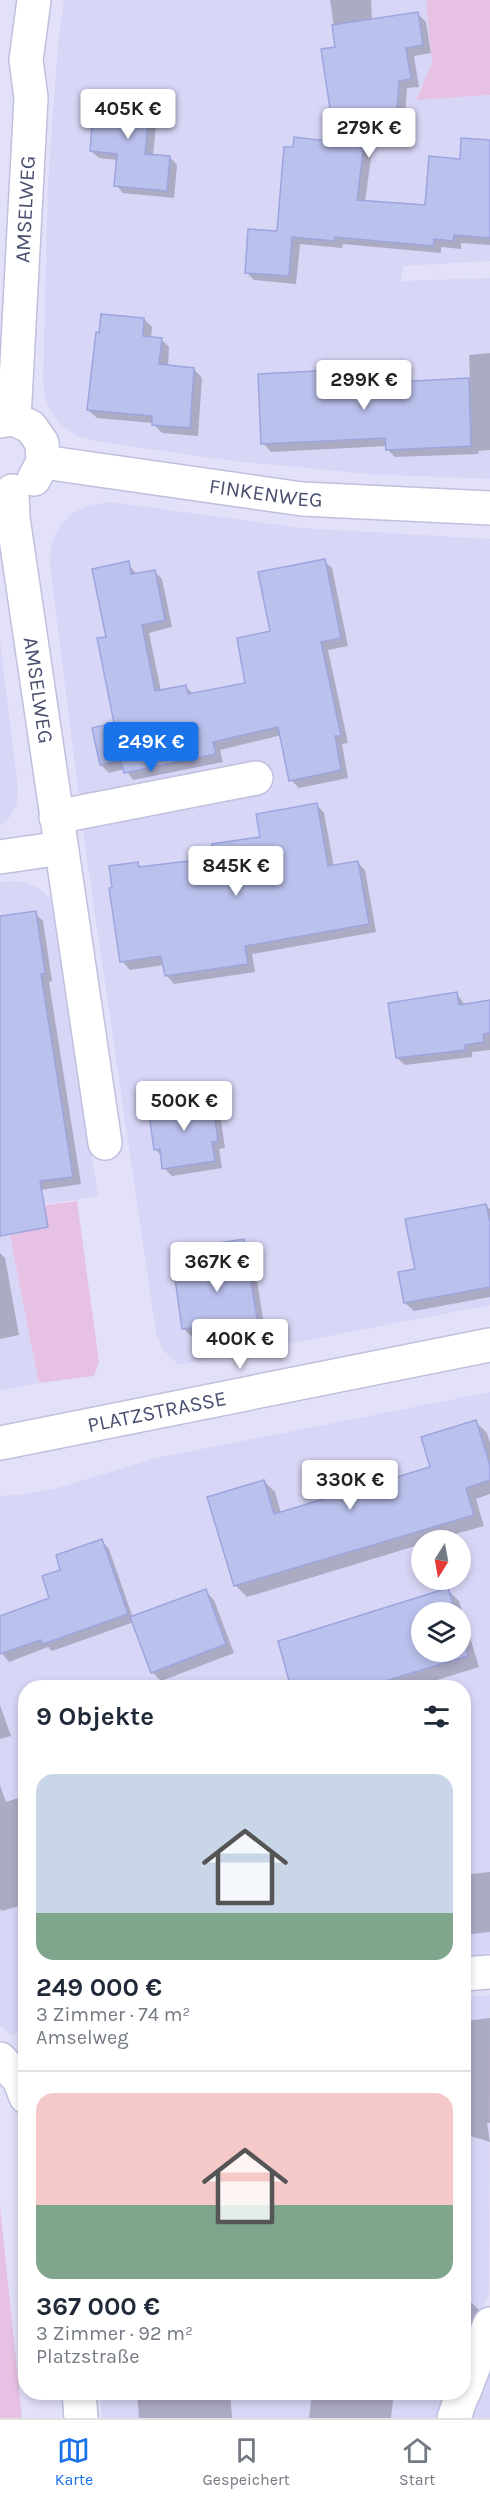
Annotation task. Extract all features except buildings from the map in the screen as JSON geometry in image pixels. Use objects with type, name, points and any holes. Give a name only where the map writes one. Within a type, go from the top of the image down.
[{"type":"street","name":"AMSELWEG","points":[[7,420],[31,98],[26,60],[34,0]]},
{"type":"street","points":[[6,490],[33,481],[43,462],[42,443],[31,427],[7,420]]},
{"type":"street","name":"FINKENWEG","points":[[43,462],[303,499],[490,508]]},
{"type":"street","name":"AMSELWEG","points":[[6,490],[13,518],[105,1143]]},
{"type":"street","points":[[0,857],[59,833],[256,778]]},
{"type":"street","name":"PLATZSTRASSE","points":[[0,1443],[490,1345]]},
{"type":"street","points":[[471,1973],[490,1972]]},
{"type":"street","points":[[471,2374],[490,2324]]},
{"type":"street","points":[[80,2400],[81,2418]]},
{"type":"street","points":[[454,2418],[461,2400]]},
{"type":"shaded area","points":[[64,0],[426,0],[432,63],[416,99],[490,95],[490,261],[403,266],[401,281],[490,278],[490,479],[368,474],[233,461],[101,442],[77,436],[59,423],[47,405],[43,384],[48,182],[58,46]]},
{"type":"shaded area","points":[[426,0],[490,0],[490,95],[416,100],[432,63]]},
{"type":"shaded area","points":[[110,502],[302,528],[490,539],[490,1305],[179,1365],[163,1350],[156,1333],[85,846],[50,566],[51,545],[59,527],[73,513],[90,505]]},
{"type":"shaded area","points":[[0,640],[18,788],[17,804],[9,818],[0,826]]},
{"type":"shaded area","points":[[0,882],[26,882],[41,890],[52,900],[57,917],[98,1196],[5,1211],[39,1383],[0,1391]]},
{"type":"shaded area","points":[[77,1201],[99,1362],[94,1376],[39,1383],[5,1211]]},
{"type":"shaded area","points":[[490,1392],[490,1953],[471,1956],[471,1680],[18,1680],[18,2034],[11,2035],[0,2026],[0,1496],[26,1494],[61,1487],[156,1458]]},
{"type":"shaded area","points":[[490,1995],[489,2292],[471,2338],[471,1996]]},
{"type":"shaded area","points":[[0,2206],[18,2379],[18,2400],[20,2400],[22,2418],[0,2418]]},
{"type":"shaded area","points":[[490,2349],[490,2418],[462,2418]]},
{"type":"shaded area","points":[[101,2400],[446,2400],[438,2418],[102,2418]]}]
